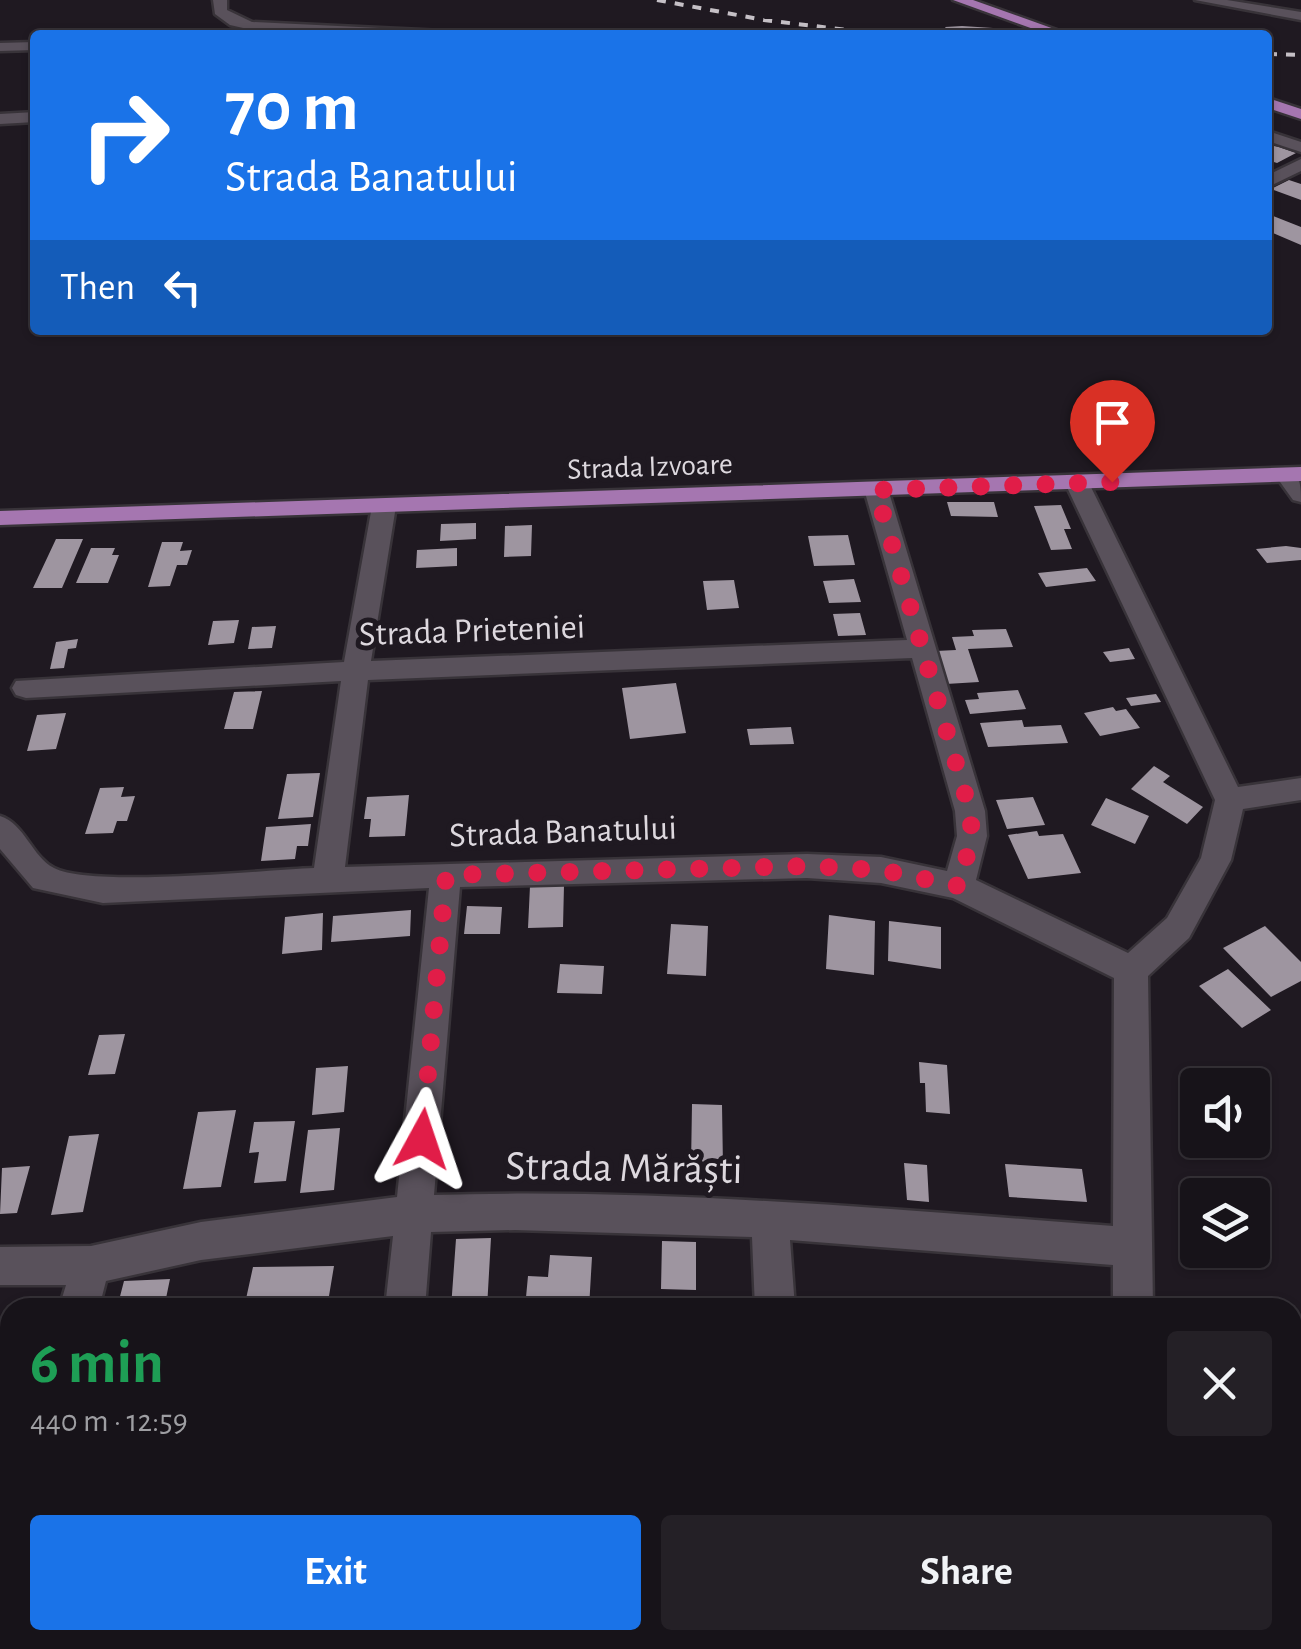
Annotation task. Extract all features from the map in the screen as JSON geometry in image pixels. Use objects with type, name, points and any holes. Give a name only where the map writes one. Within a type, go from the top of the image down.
[{"type":"main road","points":[[960,0],[1049,30]]},
{"type":"main road","points":[[1272,104],[1301,114]]},
{"type":"main road","name":"Strada Izvoare","points":[[0,518],[1294,475]]},
{"type":"street","points":[[220,0],[220,11],[235,22],[252,26],[387,30]]},
{"type":"street","points":[[1202,0],[1301,16]]},
{"type":"street","points":[[0,47],[30,46]]},
{"type":"street","points":[[0,118],[30,117]]},
{"type":"street","points":[[1272,137],[1301,147]]},
{"type":"street","points":[[1272,180],[1301,164]]},
{"type":"street","points":[[1294,475],[1301,496]]},
{"type":"street","points":[[1077,483],[1230,800],[1216,860],[1178,928],[1131,970],[1133,1298]]},
{"type":"street","points":[[876,490],[970,811],[972,836],[959,886]]},
{"type":"street","points":[[328,880],[356,671],[384,506]]},
{"type":"street","name":"Strada Prieteniei","points":[[26,688],[920,649]]},
{"type":"street","points":[[1230,800],[1301,788]]},
{"type":"street","name":"Strada Banatului","points":[[0,828],[44,879],[74,888],[138,891],[446,875],[807,866],[881,870],[959,886],[1131,970]]},
{"type":"street","points":[[406,1298],[446,875]]},
{"type":"street","name":"Strada Mărăști","points":[[0,1266],[91,1265],[201,1241],[415,1214],[534,1212],[770,1219],[1130,1247]]},
{"type":"street","points":[[770,1219],[774,1298]]},
{"type":"street","points":[[82,1298],[91,1265]]},
{"type":"building","points":[[962,26],[994,30],[947,30],[945,27]]},
{"type":"building","points":[[1272,146],[1296,153],[1277,163],[1272,161]]},
{"type":"building","points":[[1289,180],[1301,184],[1301,200],[1272,189]]},
{"type":"building","points":[[1272,216],[1301,227],[1301,245],[1272,233]]},
{"type":"building","points":[[947,502],[994,502],[998,517],[951,516]]},
{"type":"building","points":[[1061,505],[1071,529],[1064,529],[1072,549],[1051,550],[1034,506]]},
{"type":"building","points":[[476,523],[476,539],[440,541],[441,524]]},
{"type":"building","points":[[532,525],[531,556],[504,557],[505,526]]},
{"type":"building","points":[[848,535],[855,565],[814,566],[808,536]]},
{"type":"building","points":[[56,539],[83,539],[62,588],[33,588]]},
{"type":"building","points":[[162,542],[183,542],[180,551],[192,550],[187,565],[177,565],[170,586],[148,587]]},
{"type":"building","points":[[91,548],[115,548],[112,555],[119,555],[108,583],[76,583]]},
{"type":"building","points":[[457,548],[457,566],[416,568],[417,550]]},
{"type":"building","points":[[1301,548],[1301,560],[1267,563],[1256,549]]},
{"type":"building","points":[[1087,568],[1096,581],[1046,587],[1038,573]]},
{"type":"building","points":[[854,579],[861,602],[829,603],[823,581]]},
{"type":"building","points":[[734,580],[739,608],[707,610],[703,581]]},
{"type":"building","points":[[860,613],[866,635],[838,636],[833,614]]},
{"type":"building","points":[[239,620],[234,643],[208,645],[213,621]]},
{"type":"building","points":[[276,626],[272,648],[248,649],[252,627]]},
{"type":"building","points":[[1006,629],[1013,647],[968,649],[979,682],[946,684],[936,651],[956,650],[952,637],[974,636],[972,630]]},
{"type":"building","points":[[78,639],[76,648],[68,649],[64,668],[50,669],[56,642]]},
{"type":"building","points":[[1129,648],[1135,659],[1110,662],[1103,652]]},
{"type":"building","points":[[676,683],[686,733],[630,739],[622,688]]},
{"type":"building","points":[[1018,690],[1026,709],[970,714],[965,700],[979,699],[977,693]]},
{"type":"building","points":[[262,691],[253,729],[224,729],[234,692]]},
{"type":"building","points":[[1156,694],[1161,702],[1131,706],[1126,698]]},
{"type":"building","points":[[1113,707],[1116,711],[1126,709],[1140,728],[1100,736],[1084,713]]},
{"type":"building","points":[[66,713],[56,749],[27,751],[37,715]]},
{"type":"building","points":[[1022,720],[1024,727],[1061,725],[1068,743],[988,747],[980,723]]},
{"type":"building","points":[[791,727],[794,744],[750,745],[747,729]]},
{"type":"building","points":[[1154,766],[1170,776],[1163,782],[1203,807],[1187,824],[1131,789]]},
{"type":"building","points":[[320,773],[313,817],[278,819],[287,774]]},
{"type":"building","points":[[124,787],[121,797],[135,796],[127,821],[117,821],[113,833],[85,834],[100,788]]},
{"type":"building","points":[[409,795],[405,836],[369,837],[371,819],[364,819],[367,797]]},
{"type":"building","points":[[1033,797],[1045,825],[1007,829],[996,800]]},
{"type":"building","points":[[1106,798],[1149,816],[1135,844],[1091,825]]},
{"type":"building","points":[[311,824],[308,846],[297,846],[295,859],[261,861],[266,827]]},
{"type":"building","points":[[1037,831],[1039,836],[1063,834],[1081,873],[1028,879],[1008,835]]},
{"type":"building","points":[[564,885],[563,927],[528,928],[530,886]]},
{"type":"building","points":[[467,906],[502,907],[500,934],[464,934]]},
{"type":"building","points":[[411,910],[410,936],[331,942],[333,916]]},
{"type":"building","points":[[323,913],[322,950],[282,954],[285,917]]},
{"type":"building","points":[[829,915],[875,921],[874,975],[826,969]]},
{"type":"building","points":[[889,921],[941,927],[941,969],[888,961]]},
{"type":"building","points":[[671,924],[708,926],[706,976],[667,974]]},
{"type":"building","points":[[1265,926],[1301,962],[1301,981],[1271,997],[1223,948]]},
{"type":"building","points":[[560,964],[604,966],[602,994],[557,993]]},
{"type":"building","points":[[1228,969],[1271,1010],[1242,1028],[1199,986]]},
{"type":"building","points":[[125,1034],[115,1074],[88,1075],[99,1035]]},
{"type":"building","points":[[919,1062],[947,1065],[950,1114],[926,1112],[925,1083],[920,1083]]},
{"type":"building","points":[[348,1066],[344,1112],[312,1115],[316,1068]]},
{"type":"building","points":[[692,1104],[722,1105],[723,1167],[691,1166]]},
{"type":"building","points":[[236,1110],[221,1187],[183,1189],[198,1112]]},
{"type":"building","points":[[295,1121],[286,1181],[254,1183],[259,1152],[249,1153],[254,1122]]},
{"type":"building","points":[[340,1128],[334,1190],[300,1193],[308,1130]]},
{"type":"building","points":[[99,1134],[83,1212],[51,1215],[69,1136]]},
{"type":"building","points":[[904,1163],[927,1165],[929,1202],[907,1200]]},
{"type":"building","points":[[1005,1164],[1082,1169],[1087,1202],[1009,1197]]},
{"type":"building","points":[[30,1166],[17,1213],[0,1214],[2,1168]]},
{"type":"building","points":[[491,1238],[488,1298],[452,1298],[456,1239]]},
{"type":"building","points":[[662,1241],[696,1242],[696,1290],[661,1289]]},
{"type":"building","points":[[550,1255],[592,1257],[590,1298],[526,1298],[528,1276],[548,1277]]},
{"type":"building","points":[[334,1266],[329,1298],[246,1298],[253,1267]]},
{"type":"building","points":[[170,1279],[166,1298],[120,1298],[124,1281]]},
{"type":"railway","points":[[657,0],[764,20],[847,30]]},
{"type":"railway","points":[[1272,54],[1301,55]]},
{"type":"route","points":[[422,1139],[446,875],[807,866],[881,870],[959,886],[972,836],[970,811],[876,490],[1112,482]]}]
